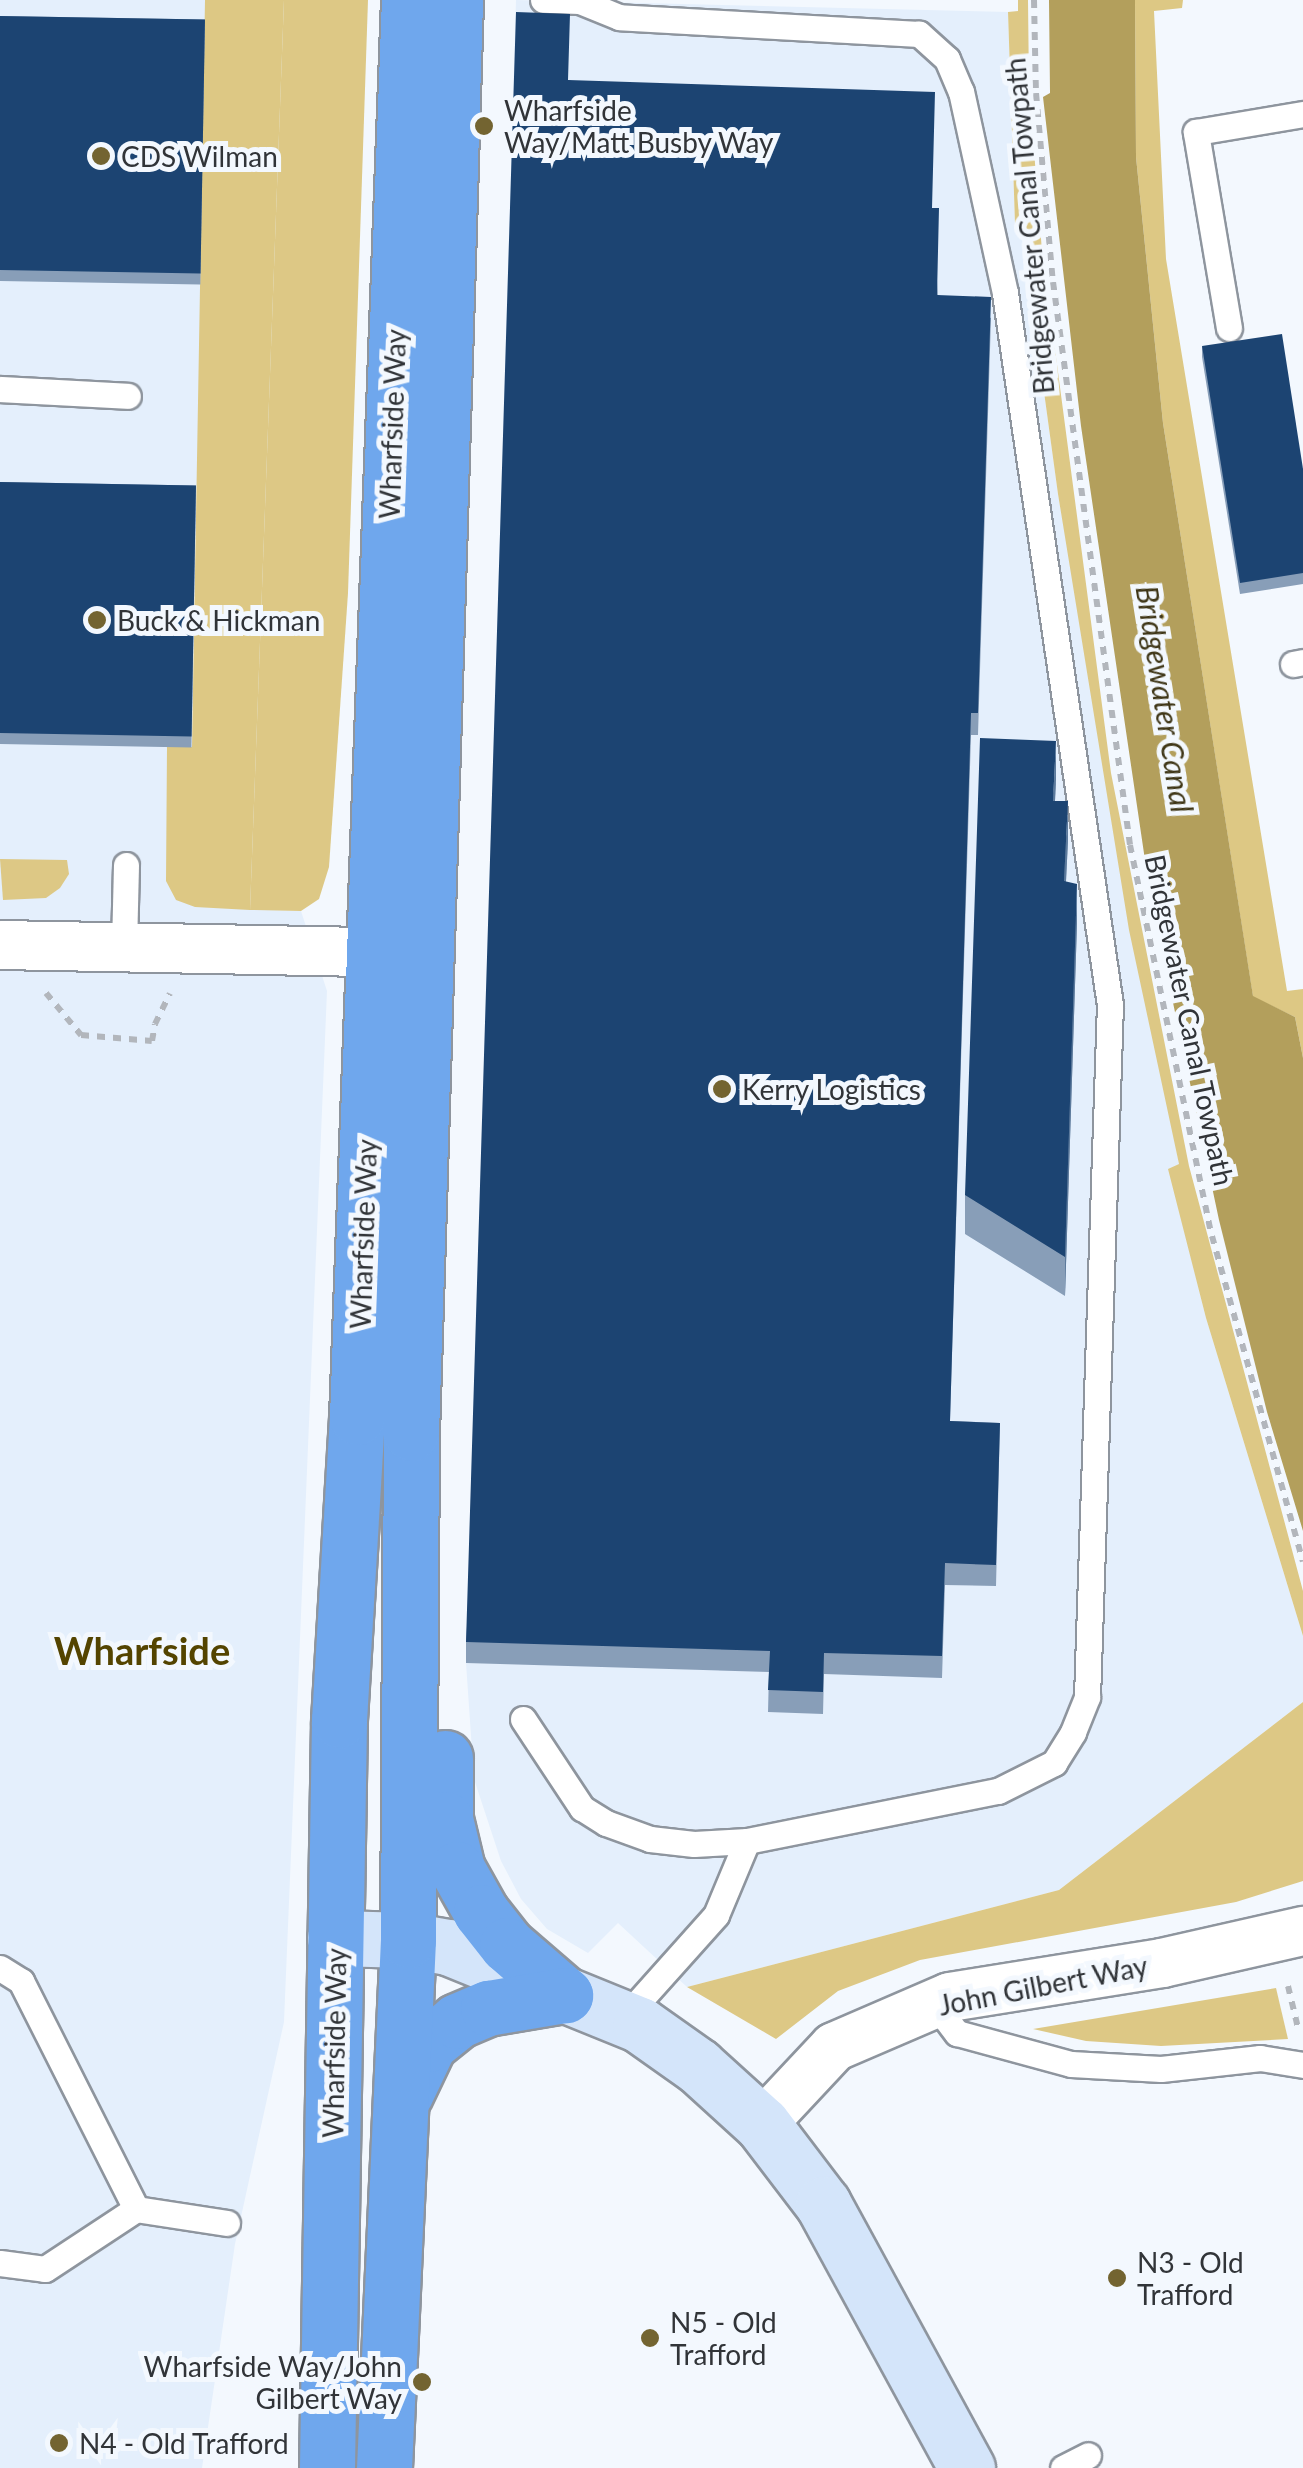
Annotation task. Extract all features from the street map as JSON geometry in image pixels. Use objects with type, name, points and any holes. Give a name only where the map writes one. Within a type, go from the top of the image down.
[{"type":"highway","name":"Wharfside Way","points":[[327,2468],[339,1720],[361,1309],[371,951],[409,0]]},
{"type":"highway","name":"Wharfside Way","points":[[384,2468],[404,2097],[414,1308],[429,954],[456,0]]},
{"type":"highway","points":[[412,1494],[446,1615],[445,1819],[457,1870],[480,1912],[507,1945],[565,1994]]},
{"type":"highway","points":[[404,2097],[428,2044],[458,2021],[488,2008],[565,1994]]},
{"type":"street","points":[[0,946],[429,954]]},
{"type":"street","name":"John Gilbert Way","points":[[762,2124],[834,2047],[934,2003],[1162,1962],[1303,1931]]},
{"type":"street","points":[[335,1938],[408,1940],[448,1948],[624,2018],[698,2066],[762,2124],[823,2204],[967,2468]]},
{"type":"lane","points":[[523,1720],[582,1808],[606,1823],[650,1839],[694,1844],[747,1841],[998,1790],[1054,1763],[1073,1732],[1087,1697],[1109,1025],[1106,974],[1005,294],[960,92],[947,59],[919,34],[619,17],[580,1],[543,0]]},
{"type":"lane","points":[[1229,328],[1196,132],[1303,114]]},
{"type":"lane","points":[[0,389],[128,396]]},
{"type":"lane","points":[[124,947],[126,865]]},
{"type":"lane","points":[[624,2018],[716,1914],[747,1841]]},
{"type":"lane","points":[[0,1968],[21,1981],[136,2210]]},
{"type":"lane","points":[[934,2003],[957,2033],[1071,2064],[1162,2069],[1260,2058],[1303,2065]]},
{"type":"lane","points":[[0,2263],[45,2269],[136,2210],[227,2222]]},
{"type":"lane","points":[[1062,2468],[1088,2454]]},
{"type":"path","name":"Bridgewater Canal Towpath","points":[[1034,0],[1036,93],[1053,282],[1130,845],[1212,1236],[1303,1562]]},
{"type":"path","points":[[42,990],[81,1035],[152,1041],[154,1024],[174,986]]},
{"type":"path","points":[[1288,1986],[1300,2038]]},
{"type":"shaded area","points":[[0,0],[284,0],[250,909],[301,911],[327,991],[284,2022],[235,2244],[202,2468],[0,2468]]},
{"type":"shaded area","points":[[205,0],[284,0],[250,910],[195,907],[176,900],[166,881],[167,747],[192,747]]},
{"type":"shaded area","points":[[284,0],[368,0],[348,593],[329,867],[319,899],[301,911],[250,910]]},
{"type":"shaded area","name":"Kerry Logistics","points":[[516,0],[1008,12],[1015,224],[1022,230],[1058,494],[1179,1164],[1169,1169],[1206,1318],[1303,1636],[1303,1702],[1059,1890],[687,1987],[618,1923],[588,1953],[547,1929],[521,1899],[501,1861],[474,1779],[466,1663]]},
{"type":"shaded area","points":[[1018,0],[1028,0],[1029,88],[1042,251],[1111,773],[1189,1166],[1303,1591],[1303,1636],[1206,1318],[1168,1169],[1179,1164],[1129,930],[1058,494],[1022,231],[1015,224],[1008,12],[1018,11]]},
{"type":"shaded area","points":[[1135,0],[1183,0],[1182,8],[1154,11],[1166,259],[1287,991],[1303,989],[1303,1058],[1295,1017],[1253,997],[1163,423],[1136,157]]},
{"type":"shaded area","points":[[0,859],[67,860],[69,874],[60,888],[46,898],[3,900]]},
{"type":"shaded area","points":[[1303,1702],[1303,1881],[1236,1902],[920,1960],[838,1991],[776,2039],[687,1987],[1059,1890]]},
{"type":"shaded area","points":[[1276,1988],[1288,2039],[1161,2046],[1086,2041],[1033,2029]]},
{"type":"water","name":"Bridgewater Canal","points":[[1049,0],[1135,0],[1136,157],[1163,423],[1253,996],[1295,1017],[1303,1058],[1303,1531],[1267,1412],[1219,1220],[1150,894],[1081,426],[1043,97],[1050,93]]},
{"type":"building","name":"Kerry Logistics","points":[[516,12],[570,14],[568,80],[935,92],[932,208],[939,208],[937,295],[991,297],[978,713],[971,713],[950,1421],[1000,1423],[996,1565],[945,1563],[942,1656],[824,1653],[823,1692],[768,1690],[770,1651],[466,1642]]},
{"type":"building","name":"CDS Wilman","points":[[0,16],[205,20],[201,274],[0,270]]},
{"type":"building","points":[[1282,334],[1303,469],[1303,573],[1240,583],[1202,346]]},
{"type":"building","name":"Buck & Hickman","points":[[0,482],[196,485],[192,736],[0,733]]},
{"type":"building","points":[[980,738],[1056,741],[1053,801],[1068,801],[1064,881],[1077,884],[1065,1257],[965,1195]]},
{"type":"place","name":"Wharfside Way/Matt Busby Way","points":[[484,126]]},
{"type":"place","name":"CDS Wilman","points":[[101,156]]},
{"type":"place","name":"Buck & Hickman","points":[[97,620]]},
{"type":"place","name":"Kerry Logistics","points":[[722,1089]]},
{"type":"place","name":"N3 - Old Trafford","points":[[1117,2278]]},
{"type":"place","name":"N5 - Old Trafford","points":[[650,2338]]},
{"type":"place","name":"Wharfside Way/John Gilbert Way","points":[[422,2382]]},
{"type":"place","name":"N4 - Old Trafford","points":[[59,2443]]},
{"type":"district","name":"Wharfside","points":[[142,1651]]}]
